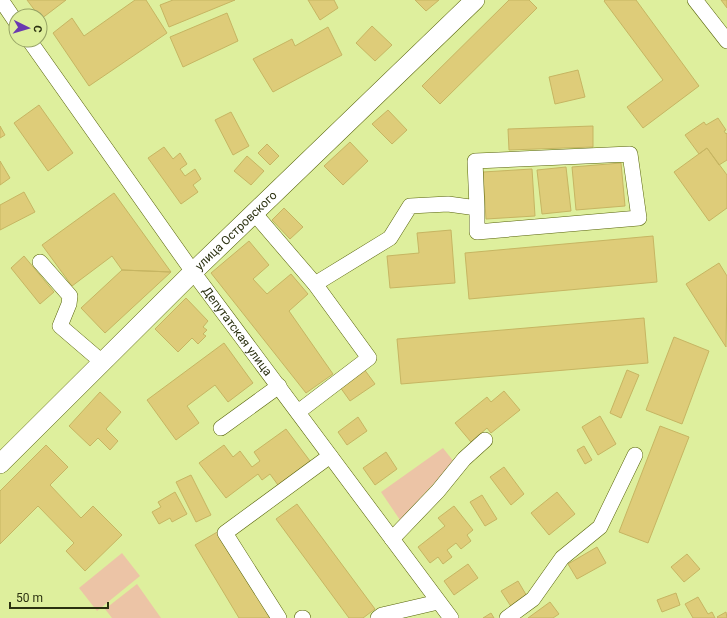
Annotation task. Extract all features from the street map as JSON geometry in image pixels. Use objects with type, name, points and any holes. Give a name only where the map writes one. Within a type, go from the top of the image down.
[{"type":"main road","name":"улица Островского","points":[[0,464],[193,272],[475,0]]},
{"type":"street","points":[[1,0],[8,10]]},
{"type":"street","points":[[695,0],[727,41]]},
{"type":"street","name":"Депутатская улица","points":[[35,48],[193,272],[451,618]]},
{"type":"street","points":[[630,154],[639,218],[477,232],[477,208],[475,161],[630,154]]},
{"type":"street","points":[[315,284],[390,238],[410,206],[448,204],[477,208]]},
{"type":"street","points":[[254,213],[315,284],[369,358],[298,412]]},
{"type":"street","points":[[40,262],[70,296],[69,304],[60,326],[102,362]]},
{"type":"street","points":[[221,428],[279,386]]},
{"type":"street","points":[[392,539],[438,492],[464,459],[485,440]]},
{"type":"street","points":[[507,618],[533,599],[562,558],[600,527],[634,455]]},
{"type":"street","points":[[279,618],[225,533],[330,456]]},
{"type":"street","points":[[378,618],[382,615],[438,602]]},
{"type":"street","points":[[405,618],[422,606]]},
{"type":"shaded area","points":[[443,448],[454,462],[400,520],[381,492]]},
{"type":"shaded area","points":[[122,553],[140,576],[97,611],[79,588]]},
{"type":"shaded area","points":[[137,584],[161,618],[112,618],[105,609]]},
{"type":"building","points":[[27,0],[66,0],[48,14],[48,8],[33,8]]},
{"type":"building","points":[[135,0],[146,0],[167,33],[89,86],[53,33],[72,18],[84,36]]},
{"type":"building","points":[[173,0],[235,0],[169,27],[160,5]]},
{"type":"building","points":[[308,0],[334,0],[338,8],[320,20]]},
{"type":"building","points":[[415,0],[439,0],[426,11]]},
{"type":"building","points":[[509,0],[529,0],[537,8],[440,104],[422,86]]},
{"type":"building","points":[[636,0],[699,86],[643,128],[627,107],[663,80],[604,1]]},
{"type":"building","points":[[721,0],[727,0],[727,8]]},
{"type":"building","points":[[227,13],[238,41],[183,67],[170,37]]},
{"type":"building","points":[[372,26],[392,45],[375,61],[356,43]]},
{"type":"building","points":[[328,27],[342,55],[273,92],[253,59],[292,39],[295,46]]},
{"type":"building","points":[[578,70],[585,97],[555,104],[549,77]]},
{"type":"building","points":[[39,105],[73,153],[48,171],[14,123]]},
{"type":"building","points":[[388,110],[407,130],[392,144],[372,124]]},
{"type":"building","points":[[231,112],[249,146],[233,155],[215,120]]},
{"type":"building","points":[[718,118],[726,130],[724,131],[726,134],[727,133],[727,160],[719,165],[707,148],[699,154],[685,135],[704,122],[706,125]]},
{"type":"building","points":[[0,126],[5,135],[0,138]]},
{"type":"building","points":[[593,126],[593,147],[509,150],[508,129]]},
{"type":"building","points":[[350,142],[368,161],[343,185],[324,166]]},
{"type":"building","points":[[267,144],[279,156],[270,165],[258,153]]},
{"type":"building","points":[[164,147],[173,159],[180,153],[187,164],[180,169],[185,176],[195,169],[201,179],[193,185],[198,192],[181,204],[148,158]]},
{"type":"building","points":[[707,148],[727,175],[727,208],[709,221],[674,172]]},
{"type":"building","points":[[247,156],[264,171],[251,185],[234,171]]},
{"type":"building","points":[[0,161],[10,178],[0,185]]},
{"type":"building","points":[[621,163],[625,206],[576,210],[572,167]]},
{"type":"building","points":[[566,167],[571,211],[542,214],[537,170]]},
{"type":"building","points":[[532,169],[535,216],[486,219],[483,172]]},
{"type":"building","points":[[24,192],[35,212],[0,230],[0,205]]},
{"type":"building","points":[[114,193],[171,272],[122,270],[112,256],[72,286],[42,245]]},
{"type":"building","points":[[284,208],[303,227],[290,239],[272,220]]},
{"type":"building","points":[[451,230],[455,283],[390,288],[387,256],[419,253],[417,233]]},
{"type":"building","points":[[653,236],[657,282],[469,299],[465,253]]},
{"type":"building","points":[[249,241],[269,265],[253,279],[267,294],[291,274],[308,294],[289,311],[333,374],[306,393],[211,273]]},
{"type":"building","points":[[24,256],[54,292],[40,304],[11,268]]},
{"type":"building","points":[[719,263],[727,276],[726,347],[686,284]]},
{"type":"building","points":[[122,270],[171,272],[105,333],[81,308]]},
{"type":"building","points":[[186,298],[208,321],[203,327],[207,330],[203,334],[206,336],[198,344],[192,338],[178,352],[155,329]]},
{"type":"building","points":[[644,318],[648,363],[401,384],[397,339]]},
{"type":"building","points":[[674,337],[709,351],[682,424],[646,410]]},
{"type":"building","points":[[224,343],[253,383],[228,402],[215,385],[187,406],[199,423],[176,440],[147,400]]},
{"type":"building","points":[[364,369],[375,384],[350,401],[340,387]]},
{"type":"building","points":[[627,370],[639,375],[621,418],[610,413]]},
{"type":"building","points":[[504,391],[520,410],[491,433],[487,428],[471,442],[455,423],[487,397],[491,402]]},
{"type":"building","points":[[100,392],[121,412],[106,429],[118,441],[110,450],[98,438],[90,446],[69,426]]},
{"type":"building","points":[[600,416],[616,444],[598,455],[582,427]]},
{"type":"building","points":[[358,417],[367,431],[347,445],[338,432]]},
{"type":"building","points":[[660,426],[689,437],[648,543],[619,532]]},
{"type":"building","points":[[286,429],[310,461],[278,485],[270,474],[262,480],[258,474],[226,498],[199,463],[224,445],[233,457],[240,451],[252,467],[260,461],[254,452]]},
{"type":"building","points":[[46,445],[68,467],[50,485],[81,518],[93,506],[122,535],[85,571],[66,551],[74,543],[38,506],[0,544],[0,491]]},
{"type":"building","points":[[584,446],[592,460],[585,464],[577,450]]},
{"type":"building","points":[[386,452],[397,469],[375,485],[363,468]]},
{"type":"building","points":[[504,467],[524,494],[511,505],[490,477]]},
{"type":"building","points":[[191,475],[211,515],[196,522],[176,482]]},
{"type":"building","points":[[175,492],[187,514],[172,522],[170,518],[159,524],[152,512],[161,507],[158,502]]},
{"type":"building","points":[[557,492],[575,514],[549,535],[531,513]]},
{"type":"building","points":[[482,495],[497,519],[485,526],[470,502]]},
{"type":"building","points":[[297,504],[375,609],[363,618],[349,618],[276,519]]},
{"type":"building","points":[[454,506],[473,530],[467,535],[471,541],[461,549],[456,543],[447,550],[452,557],[443,564],[438,557],[430,563],[418,547],[445,526],[438,518]]},
{"type":"building","points":[[219,531],[270,618],[239,618],[195,545]]},
{"type":"building","points":[[597,547],[606,563],[577,579],[568,564]]},
{"type":"building","points":[[687,554],[700,569],[684,582],[671,567]]},
{"type":"building","points":[[468,564],[478,578],[454,595],[444,581]]},
{"type":"building","points":[[518,581],[528,598],[512,608],[501,591]]},
{"type":"building","points":[[676,593],[680,605],[662,612],[657,600]]},
{"type":"building","points":[[698,597],[708,614],[712,612],[715,618],[693,618],[685,604]]},
{"type":"building","points":[[550,602],[559,614],[553,618],[528,618]]},
{"type":"building","points":[[726,612],[727,618],[717,617]]},
{"type":"building","points":[[491,613],[494,618],[483,618]]}]
